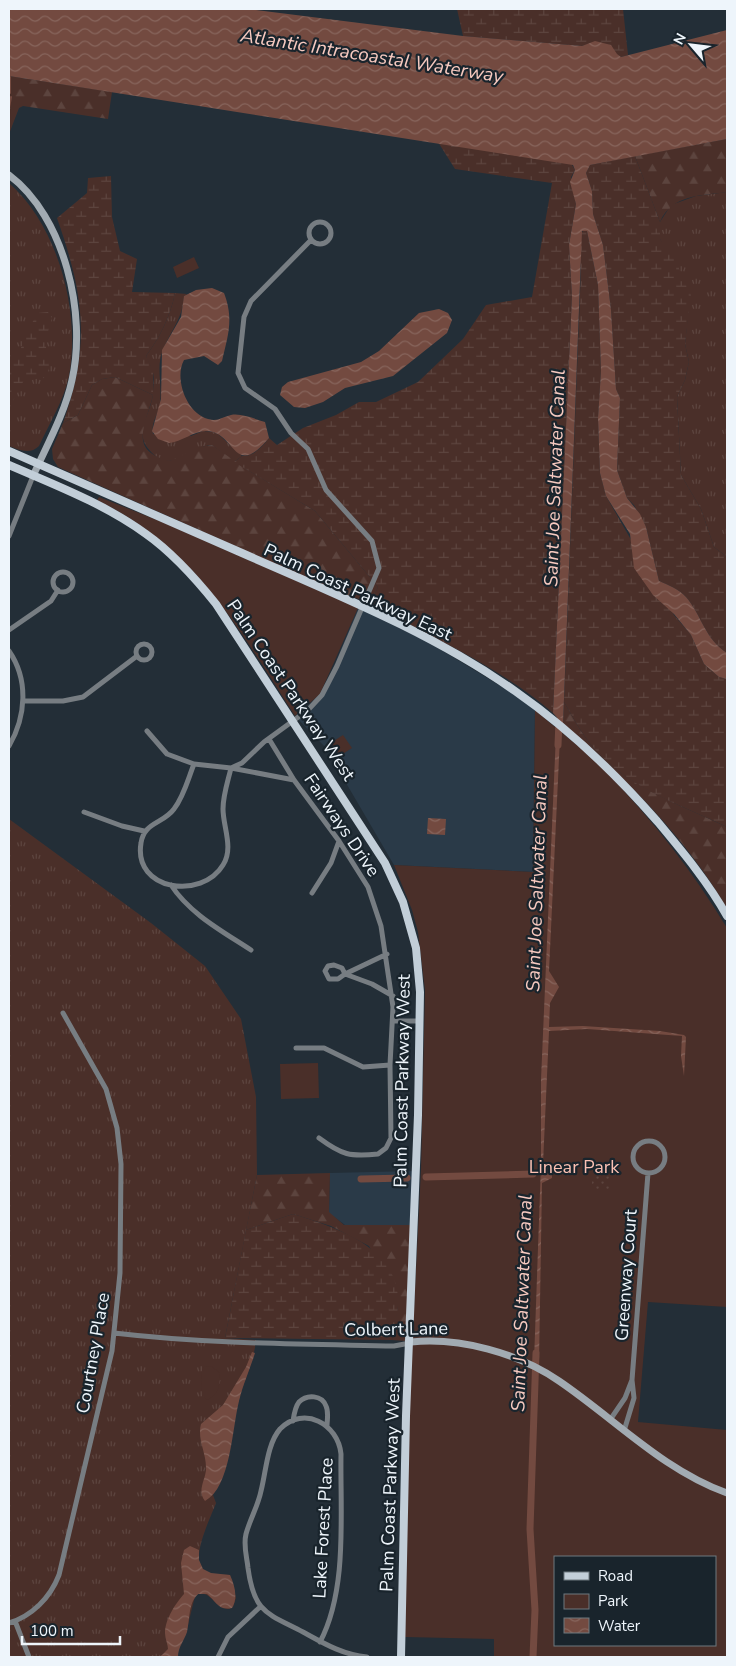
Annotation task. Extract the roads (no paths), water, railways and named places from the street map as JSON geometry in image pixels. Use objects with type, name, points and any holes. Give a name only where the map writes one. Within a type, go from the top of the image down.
[{"type":"main road","name":"Palm Coast Parkway East","points":[[9,451],[363,606],[437,644],[514,690],[574,737],[623,782],[667,833],[717,898],[727,916]]},
{"type":"main road","name":"Palm Coast Parkway West","points":[[9,465],[113,513],[159,544],[190,573],[216,604],[294,721],[396,882],[407,913],[416,948],[420,980],[420,1021],[406,1416],[401,1657]]},
{"type":"street","points":[[9,175],[32,200],[48,223],[66,267],[75,306],[77,339],[72,381],[67,398],[9,536]]},
{"type":"street","points":[[321,222],[328,226],[331,235],[327,242],[318,244],[311,240],[309,232],[313,225],[321,222]]},
{"type":"street","points":[[231,768],[242,763],[268,738],[294,721],[313,705],[325,690],[378,573],[375,548],[368,536],[326,490],[310,453],[291,433],[279,414],[242,384],[238,369],[244,317],[251,300],[311,240]]},
{"type":"street","points":[[9,630],[51,601],[58,590]]},
{"type":"street","points":[[9,651],[18,671],[23,700],[18,729],[9,746]]},
{"type":"street","points":[[23,700],[63,701],[83,697],[137,656]]},
{"type":"street","points":[[147,731],[167,754],[194,764],[231,768],[294,780]]},
{"type":"street","name":"Fairways Drive","points":[[268,738],[294,780],[339,840],[373,898],[387,954],[393,996],[390,1065],[391,1138],[383,1152],[372,1155],[343,1154],[319,1138]]},
{"type":"street","points":[[194,764],[182,796],[174,810],[144,831],[140,847],[144,866],[156,880],[171,885],[204,884],[218,872],[225,862],[228,851],[224,797],[231,768]]},
{"type":"street","points":[[84,812],[122,826],[144,831]]},
{"type":"street","points":[[312,893],[331,864],[339,840]]},
{"type":"street","points":[[171,885],[181,900],[192,910],[251,950]]},
{"type":"street","points":[[387,954],[345,974],[372,984],[393,996]]},
{"type":"street","name":"Courtney Place","points":[[12,1622],[44,1600],[59,1575],[106,1378],[114,1333],[120,1261],[120,1146],[115,1118],[106,1090],[63,1013]]},
{"type":"street","points":[[393,1021],[420,1021]]},
{"type":"street","points":[[296,1048],[324,1048],[363,1067],[390,1065]]},
{"type":"street","points":[[652,1142],[662,1147],[665,1157],[658,1171],[648,1173],[639,1169],[634,1155],[642,1143],[652,1142]]},
{"type":"street","name":"Greenway Court","points":[[624,1431],[634,1398],[632,1380],[648,1173]]},
{"type":"street","name":"Colbert Lane","points":[[114,1333],[183,1340],[255,1343],[394,1346],[410,1342],[441,1341],[479,1348],[509,1356],[558,1380],[624,1431],[691,1477],[727,1493]]},
{"type":"street","points":[[610,1420],[625,1398],[632,1380]]},
{"type":"street","points":[[293,1420],[298,1403],[305,1398],[314,1397],[322,1400],[327,1407],[327,1426],[310,1419],[293,1420],[281,1429],[274,1441],[260,1496],[245,1539],[250,1585],[260,1607],[320,1642],[348,1654],[366,1657]]},
{"type":"street","name":"Lake Forest Place","points":[[320,1642],[335,1605],[338,1577],[341,1454],[337,1437],[327,1426]]},
{"type":"street","points":[[218,1657],[228,1637],[260,1607]]},
{"type":"street","points":[[12,1622],[29,1657]]},
{"type":"water","name":"Atlantic Intracoastal Waterway","points":[[9,9],[248,9],[463,36],[582,46],[595,41],[611,45],[621,57],[727,30],[727,139],[590,165],[586,173],[592,191],[593,214],[603,245],[611,310],[616,389],[620,398],[617,470],[627,498],[640,514],[646,527],[659,581],[677,589],[686,597],[714,641],[727,653],[727,679],[719,677],[704,664],[691,635],[674,614],[653,595],[634,568],[630,534],[606,496],[600,473],[598,418],[601,371],[598,285],[587,231],[582,231],[563,724],[553,713],[572,296],[569,245],[576,204],[570,182],[575,170],[573,165],[9,76]]},
{"type":"water","points":[[212,288],[224,293],[229,311],[229,327],[222,361],[218,365],[204,356],[184,360],[181,367],[181,385],[188,402],[194,410],[208,419],[217,420],[239,415],[265,422],[269,438],[257,450],[248,455],[241,455],[235,451],[216,433],[201,431],[169,443],[158,439],[152,431],[161,399],[162,350],[181,317],[184,296],[196,290]]},
{"type":"water","points":[[439,309],[448,313],[452,320],[447,333],[393,376],[345,388],[323,402],[305,408],[294,407],[280,395],[282,387],[288,382],[361,362],[379,351],[419,313]]},
{"type":"water","points":[[556,734],[560,737],[549,971],[559,987],[550,1003],[549,1027],[583,1026],[660,1031],[684,1035],[686,1037],[684,1076],[681,1056],[682,1036],[587,1029],[549,1031],[543,1164],[552,1169],[552,1178],[542,1183],[539,1363],[534,1361],[541,1164],[541,1080]]},
{"type":"water","points":[[428,818],[446,819],[445,835],[427,834]]},
{"type":"water","points":[[252,1352],[255,1353],[242,1389],[225,1470],[214,1494],[205,1501],[202,1488],[206,1467],[200,1435],[201,1424],[223,1405],[246,1367]]},
{"type":"water","points":[[190,1546],[199,1550],[199,1560],[203,1569],[211,1573],[230,1575],[234,1588],[234,1604],[232,1608],[223,1608],[207,1594],[198,1594],[192,1602],[187,1632],[180,1647],[178,1657],[160,1657],[168,1649],[165,1633],[167,1622],[174,1607],[184,1594],[181,1563],[184,1550]]},
{"type":"waterway","points":[[10,77],[10,93]]},
{"type":"waterway","points":[[9,108],[11,97]]},
{"type":"waterway","name":"Saint Joe Saltwater Canal","points":[[558,745],[559,721]]},
{"type":"waterway","points":[[426,1177],[533,1174]]},
{"type":"waterway","points":[[361,1179],[407,1178]]},
{"type":"waterway","name":"Saint Joe Saltwater Canal","points":[[533,1657],[535,1610],[530,1529],[536,1353]]},
{"type":"park label","name":"Linear Park","points":[[574,1167]]}]
